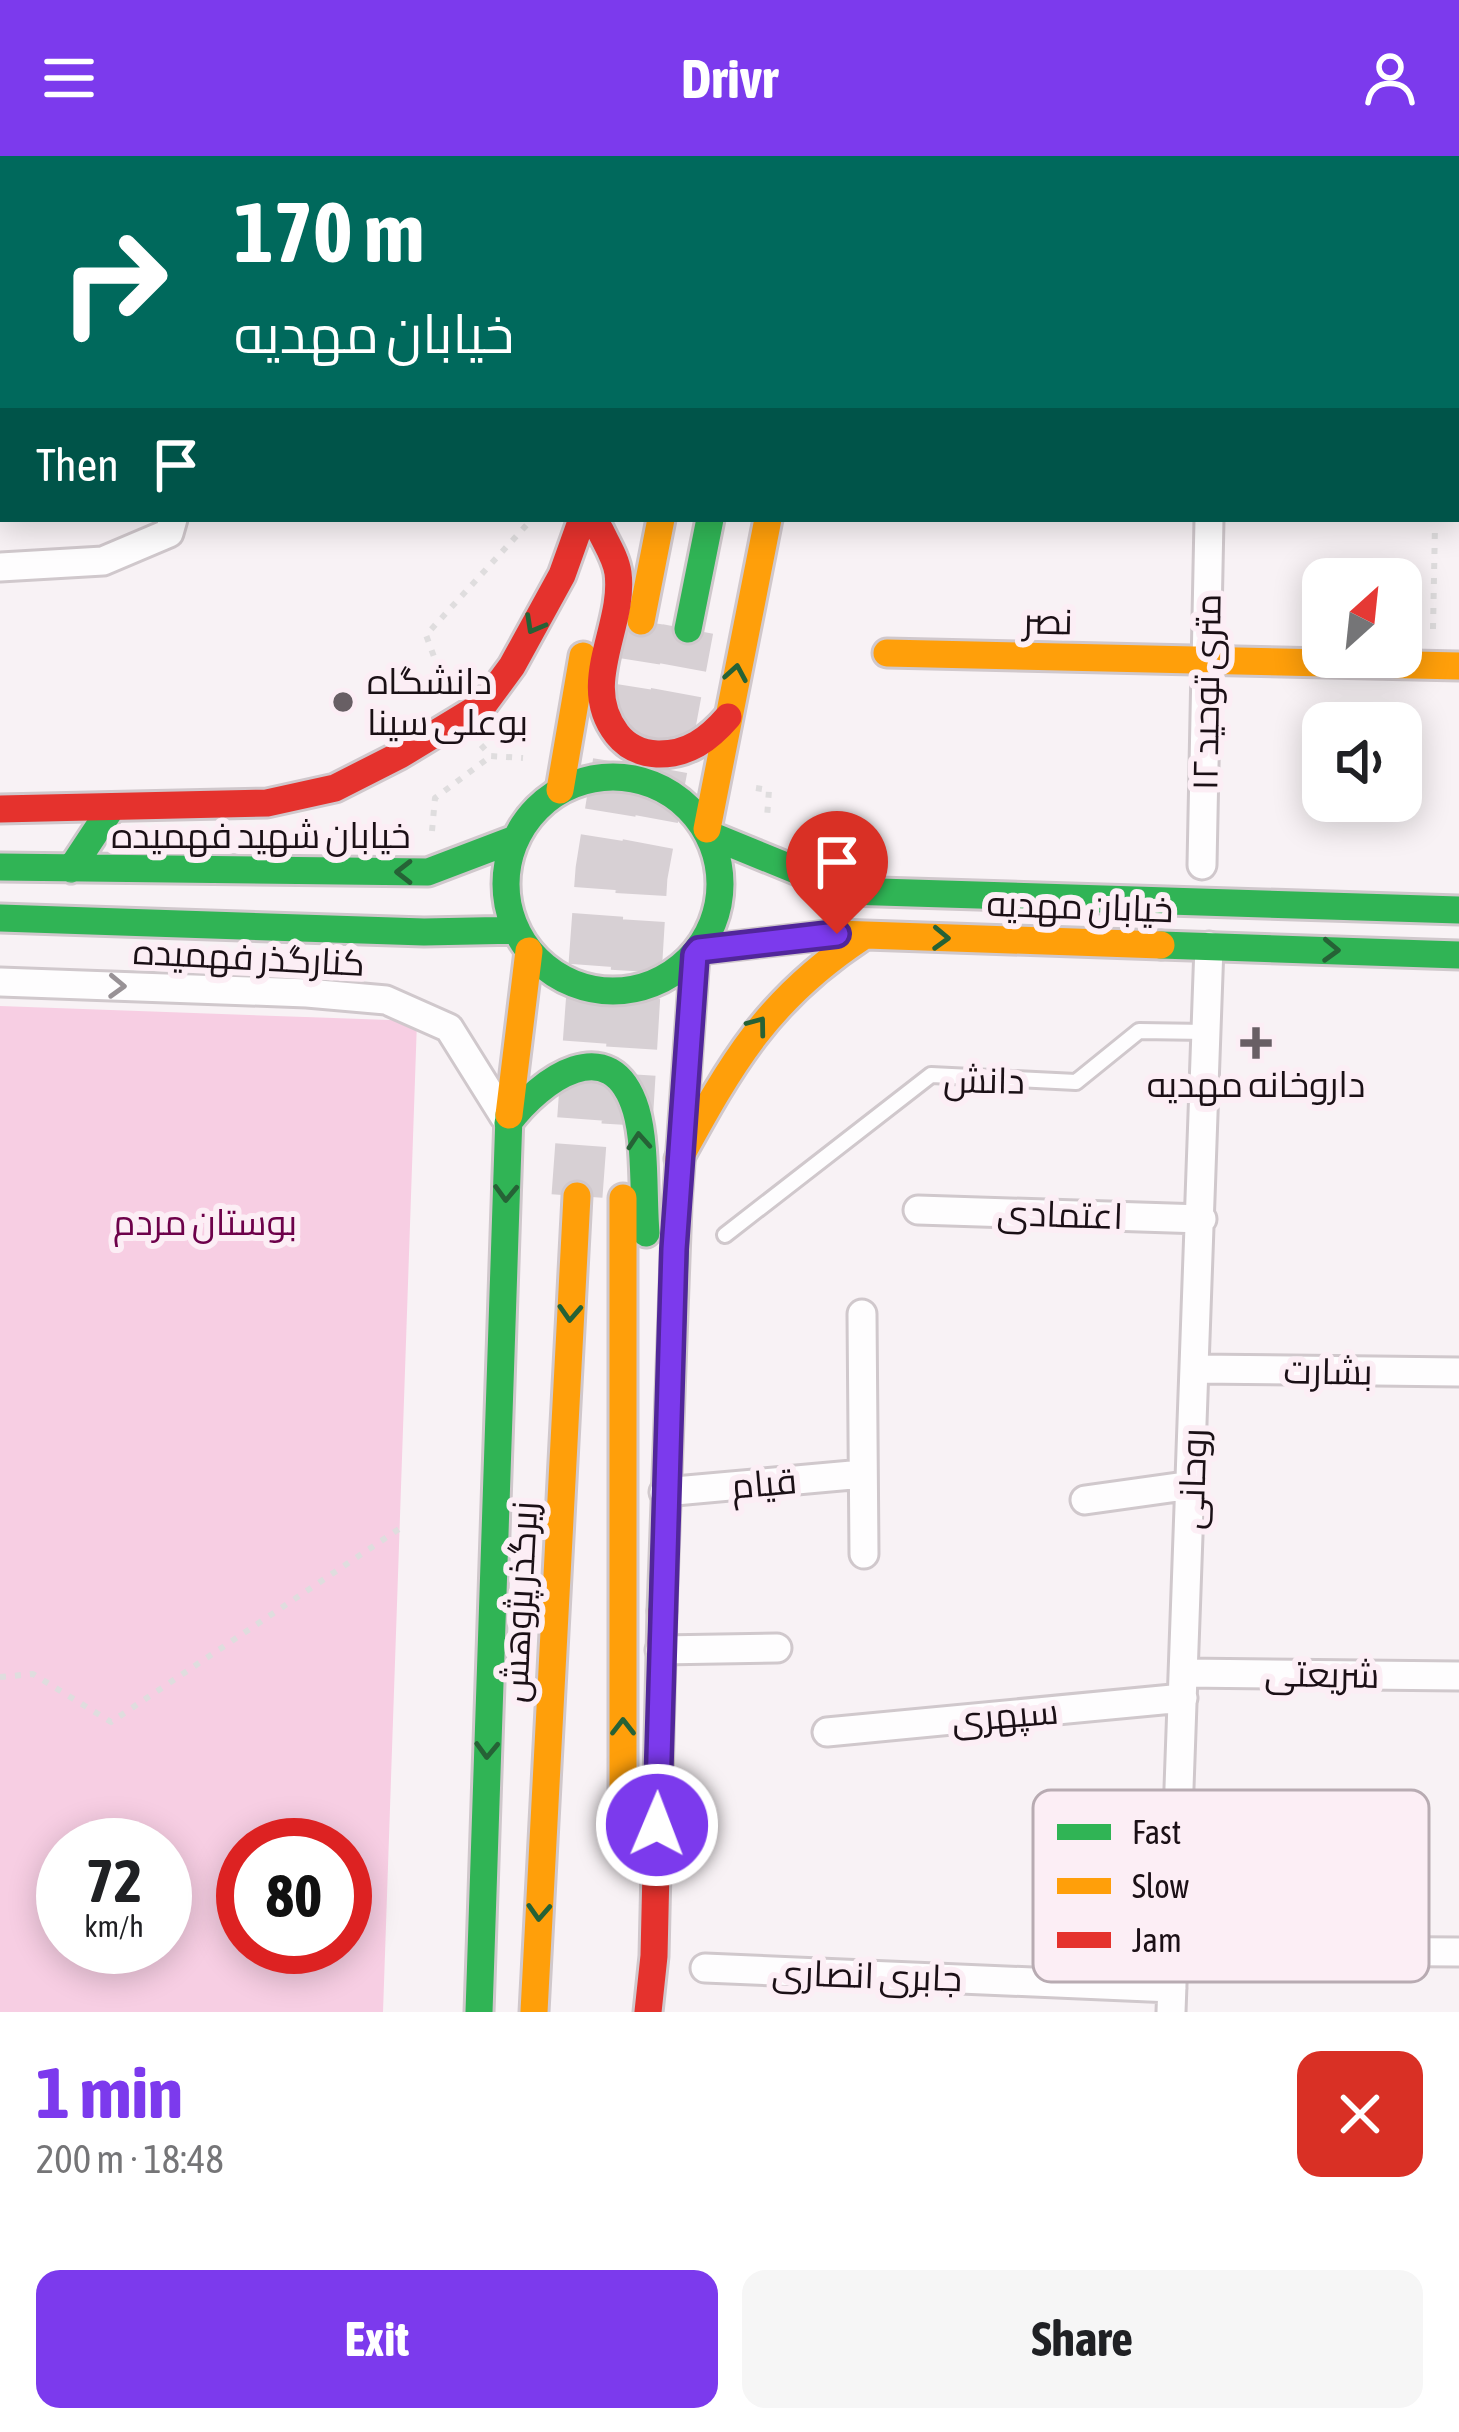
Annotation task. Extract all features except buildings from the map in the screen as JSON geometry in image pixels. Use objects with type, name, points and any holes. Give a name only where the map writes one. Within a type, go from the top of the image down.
[{"type":"main road","points":[[641,621],[661,522]]},
{"type":"main road","points":[[688,628],[709,522]]},
{"type":"main road","points":[[708,832],[767,522]]},
{"type":"main road","points":[[0,809],[267,803],[335,788],[484,704],[512,666],[594,523]]},
{"type":"main road","points":[[594,523],[618,572],[600,693],[609,724],[627,746],[649,754],[673,754],[695,748],[728,717]]},
{"type":"main road","points":[[562,776],[624,776],[657,785],[686,803],[708,832],[719,864],[721,894],[714,924],[697,952],[669,976],[637,989],[603,991],[571,982],[523,940],[506,901],[506,869],[515,839],[562,776],[594,523]]},
{"type":"main road","name":"نصر","points":[[887,653],[1445,666]]},
{"type":"main road","points":[[71,869],[112,807]]},
{"type":"main road","name":"خیابان مهدیه","points":[[708,832],[847,891],[1459,910]]},
{"type":"main road","name":"خیابان شهید فهمیده","points":[[0,867],[428,872],[515,839]]},
{"type":"main road","points":[[0,918],[424,932],[523,940]]},
{"type":"main road","name":"خیابان مهدیه","points":[[697,952],[837,934],[1459,955]]},
{"type":"main road","points":[[678,1162],[756,1024],[808,972],[865,935]]},
{"type":"main road","points":[[479,2012],[508,1123],[523,940]]},
{"type":"main road","points":[[648,2012],[654,1956],[664,1492],[678,1162],[697,952]]},
{"type":"main road","points":[[508,1123],[534,1089],[570,1068],[597,1066],[612,1074],[631,1095],[637,1112],[667,1424]]},
{"type":"main road","name":"زیرگذر پژوهش","points":[[534,2012],[577,1196]]},
{"type":"main road","points":[[622,1198],[622,1844]]},
{"type":"street","points":[[0,567],[103,561],[169,533],[172,522]]},
{"type":"street","name":"۱۲ متری توحید","points":[[1202,866],[1209,522]]},
{"type":"street","name":"روحانی","points":[[1180,1790],[1209,946]]},
{"type":"street","name":"کنارگذر فهمیده","points":[[0,982],[386,1000],[449,1028],[508,1123]]},
{"type":"street","name":"اعتمادی","points":[[918,1210],[1202,1219]]},
{"type":"street","points":[[862,1313],[864,1554]]},
{"type":"street","name":"بشارت","points":[[1196,1369],[1459,1372]]},
{"type":"street","name":"قیام","points":[[664,1492],[863,1474]]},
{"type":"street","points":[[1085,1500],[1192,1485]]},
{"type":"street","points":[[661,1650],[777,1648]]},
{"type":"street","name":"شریعتی","points":[[1184,1685],[1459,1676]]},
{"type":"street","name":"سپهری","points":[[827,1732],[1184,1685]]},
{"type":"street","points":[[1429,1952],[1459,1952]]},
{"type":"street","name":"جابری انصاری","points":[[705,1968],[1171,2000]]},
{"type":"lane","name":"دانش","points":[[725,1235],[931,1075],[1076,1082],[1139,1031],[1207,1032]]},
{"type":"path","points":[[529,522],[426,634],[456,721],[491,756],[562,776]]},
{"type":"path","points":[[1435,525],[1445,666]]},
{"type":"path","points":[[716,783],[769,790],[764,856]]},
{"type":"path","points":[[0,1677],[34,1674],[111,1722],[399,1529]]},
{"type":"green space","name":"بوستان مردم","points":[[0,1006],[417,1021],[383,2012],[0,2012]]},
{"type":"tunnel","points":[[577,1196],[601,870],[641,621]]},
{"type":"tunnel","points":[[627,1125],[642,876],[688,629]]},
{"type":"traffic: fast","points":[[688,629],[709,522]]},
{"type":"traffic: fast","points":[[613,777],[654,785],[689,808],[712,843],[720,884],[712,925],[689,960],[654,983],[613,991],[572,983],[537,960],[514,925],[506,884],[514,843],[537,808],[572,785],[613,777]]},
{"type":"traffic: fast","points":[[71,869],[112,807]]},
{"type":"traffic: fast","points":[[710,835],[847,891],[1459,910]]},
{"type":"traffic: fast","points":[[0,867],[428,872],[515,839]]},
{"type":"traffic: fast","points":[[0,918],[424,932],[516,930]]},
{"type":"traffic: fast","points":[[1161,945],[1459,955]]},
{"type":"traffic: fast","points":[[662,1611],[677,1205],[695,955]]},
{"type":"traffic: fast","points":[[508,1123],[556,1078],[593,1067],[610,1071],[625,1085],[636,1110],[646,1233]]},
{"type":"traffic: fast","points":[[479,2012],[509,1115]]},
{"type":"traffic: slow","points":[[641,621],[660,522]]},
{"type":"traffic: slow","points":[[707,829],[767,522]]},
{"type":"traffic: slow","points":[[887,653],[1459,666]]},
{"type":"traffic: slow","points":[[560,790],[583,656]]},
{"type":"traffic: slow","points":[[699,950],[837,934],[1161,945]]},
{"type":"traffic: slow","points":[[679,1159],[755,1035],[801,984],[862,937]]},
{"type":"traffic: slow","points":[[509,1115],[529,951]]},
{"type":"traffic: slow","points":[[534,2012],[577,1196]]},
{"type":"traffic: slow","points":[[623,1198],[623,1825]]},
{"type":"traffic: jam","points":[[0,809],[267,803],[335,788],[484,704],[512,666],[562,575],[581,522]]},
{"type":"traffic: jam","points":[[600,530],[618,573],[602,675],[606,715],[617,734],[640,751],[668,754],[697,744],[728,717]]},
{"type":"traffic: jam","points":[[648,2012],[654,1956],[662,1611]]},
{"type":"place","name":"دانشگاه بوعلی سینا","points":[[343,702]]},
{"type":"place","name":"داروخانه مهدیه","points":[[1256,1043]]},
{"type":"route","points":[[657,1825],[674,1249],[695,955],[699,950],[837,934]]}]
